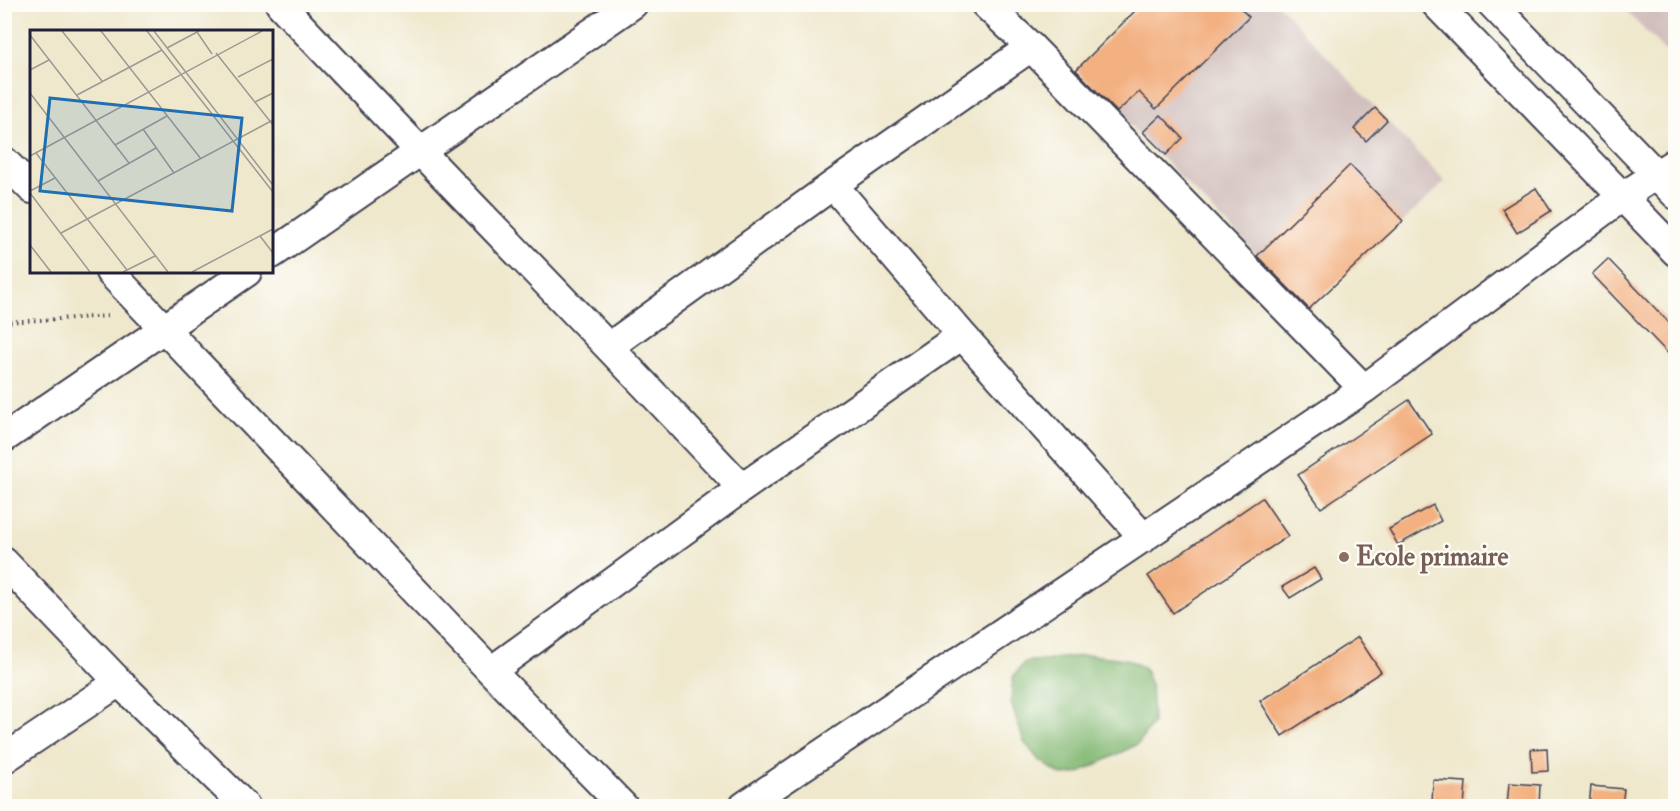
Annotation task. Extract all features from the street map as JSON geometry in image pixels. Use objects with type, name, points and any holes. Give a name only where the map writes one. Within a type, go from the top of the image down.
[{"type":"street","points":[[280,4],[419,152],[610,346],[742,488]]},
{"type":"street","points":[[273,253],[633,4]]},
{"type":"street","points":[[985,4],[1364,389]]},
{"type":"street","points":[[1436,4],[1676,252]]},
{"type":"street","points":[[1492,4],[1666,168],[1676,195]]},
{"type":"street","points":[[610,346],[833,185],[1030,48]]},
{"type":"street","points":[[4,161],[30,187]]},
{"type":"street","points":[[744,807],[1364,389],[1622,196],[1666,168]]},
{"type":"street","points":[[833,185],[962,335],[1144,538]]},
{"type":"street","points":[[111,273],[623,807]]},
{"type":"street","points":[[4,438],[246,273]]},
{"type":"street","points":[[491,671],[742,488],[962,335]]},
{"type":"street","points":[[4,562],[119,682],[245,807]]},
{"type":"street","points":[[4,759],[119,682]]},
{"type":"path","points":[[4,322],[109,316],[120,318]]},
{"type":"shaded area","points":[[1142,5],[1279,5],[1445,182],[1309,309],[1076,70]]},
{"type":"shaded area","points":[[1620,5],[1675,5],[1675,62],[1674,60]]},
{"type":"green space","points":[[1090,655],[1126,659],[1144,668],[1151,685],[1153,723],[1138,744],[1077,774],[1061,775],[1038,759],[1024,742],[1011,703],[1013,677],[1025,662]]},
{"type":"building","points":[[1142,4],[1236,4],[1249,17],[1156,109],[1139,92],[1117,112],[1076,70]]},
{"type":"building","points":[[1375,108],[1387,120],[1366,141],[1354,129]]},
{"type":"building","points":[[1161,115],[1183,138],[1166,155],[1143,132]]},
{"type":"building","points":[[1350,165],[1403,221],[1309,309],[1257,256]]},
{"type":"building","points":[[1536,188],[1551,211],[1517,233],[1502,209]]},
{"type":"building","points":[[1608,259],[1676,330],[1676,362],[1592,274]]},
{"type":"building","points":[[1409,400],[1432,434],[1321,508],[1298,475]]},
{"type":"building","points":[[1262,498],[1288,536],[1173,613],[1148,576]]},
{"type":"building","points":[[1433,505],[1441,521],[1398,545],[1389,529]]},
{"type":"building","points":[[1314,568],[1321,579],[1290,598],[1282,587]]},
{"type":"building","points":[[1358,637],[1381,672],[1282,736],[1260,701]]},
{"type":"building","points":[[1547,748],[1548,771],[1532,772],[1531,749]]},
{"type":"building","points":[[1433,780],[1466,782],[1464,806],[1432,805]]},
{"type":"building","points":[[1509,783],[1540,785],[1539,806],[1507,806]]},
{"type":"building","points":[[1591,786],[1624,789],[1622,806],[1589,806]]},
{"type":"place","name":"Ecole primaire","points":[[1344,557]]}]
